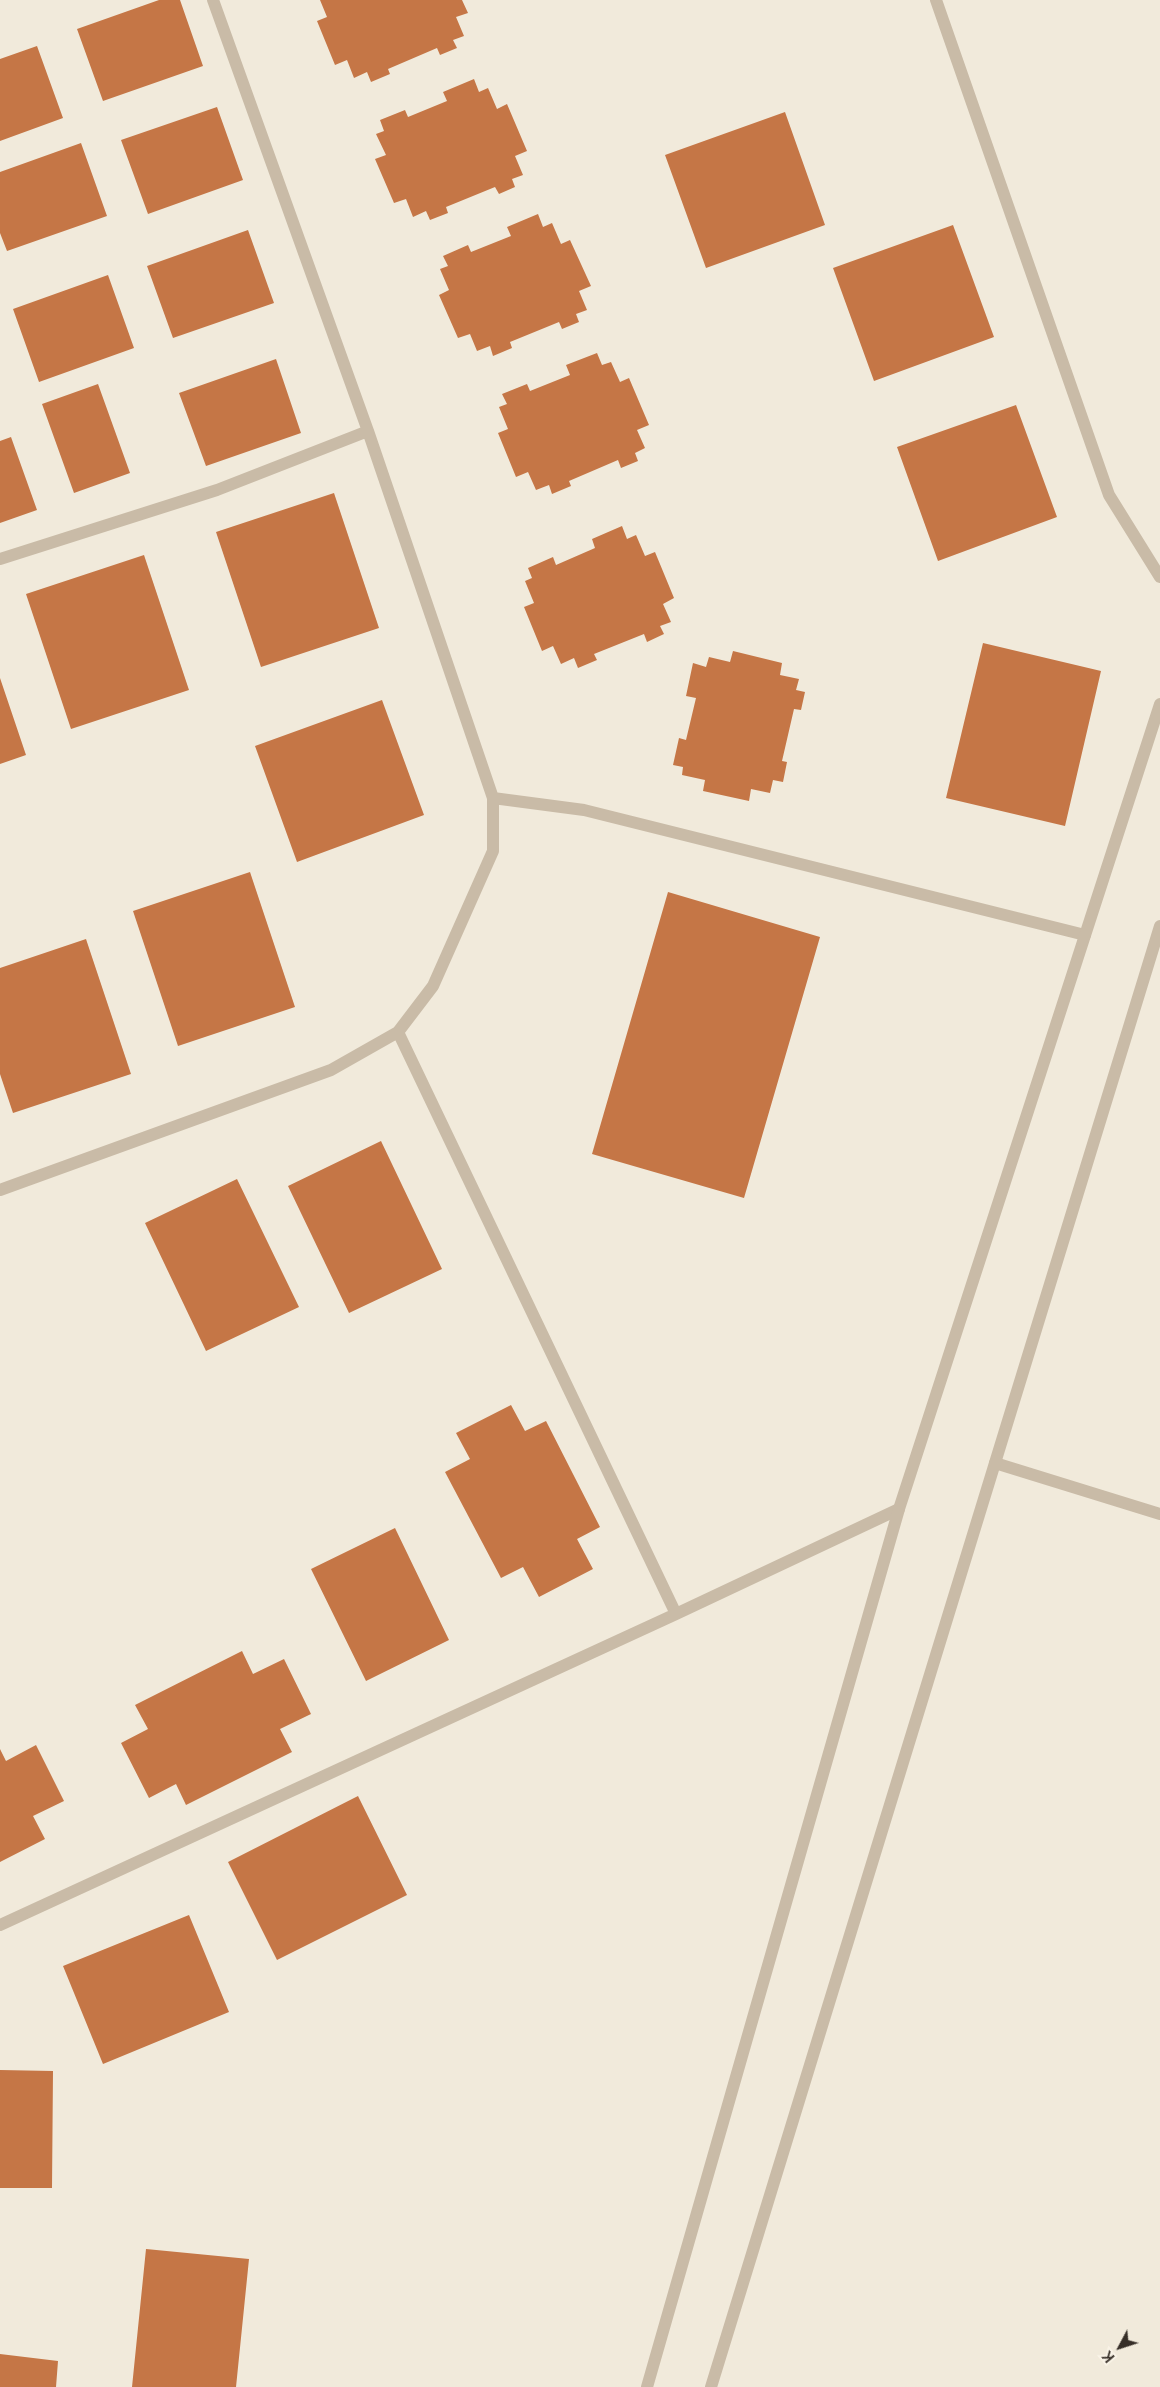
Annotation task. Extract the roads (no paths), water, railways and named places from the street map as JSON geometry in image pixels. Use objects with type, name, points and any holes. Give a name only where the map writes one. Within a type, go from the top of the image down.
[{"type":"street","points":[[0,1190],[331,1070],[398,1032],[433,986],[493,851],[493,798],[368,431],[213,0]]},
{"type":"street","points":[[936,0],[1109,495],[1160,577]]},
{"type":"street","points":[[0,559],[217,490],[368,431]]},
{"type":"street","points":[[647,2387],[899,1509],[1160,704]]},
{"type":"street","points":[[493,798],[584,810],[1085,935]]},
{"type":"street","points":[[711,2387],[1160,926]]},
{"type":"street","points":[[398,1032],[676,1614]]},
{"type":"street","points":[[995,1463],[1160,1514]]},
{"type":"street","points":[[0,1925],[676,1614],[899,1509]]}]
